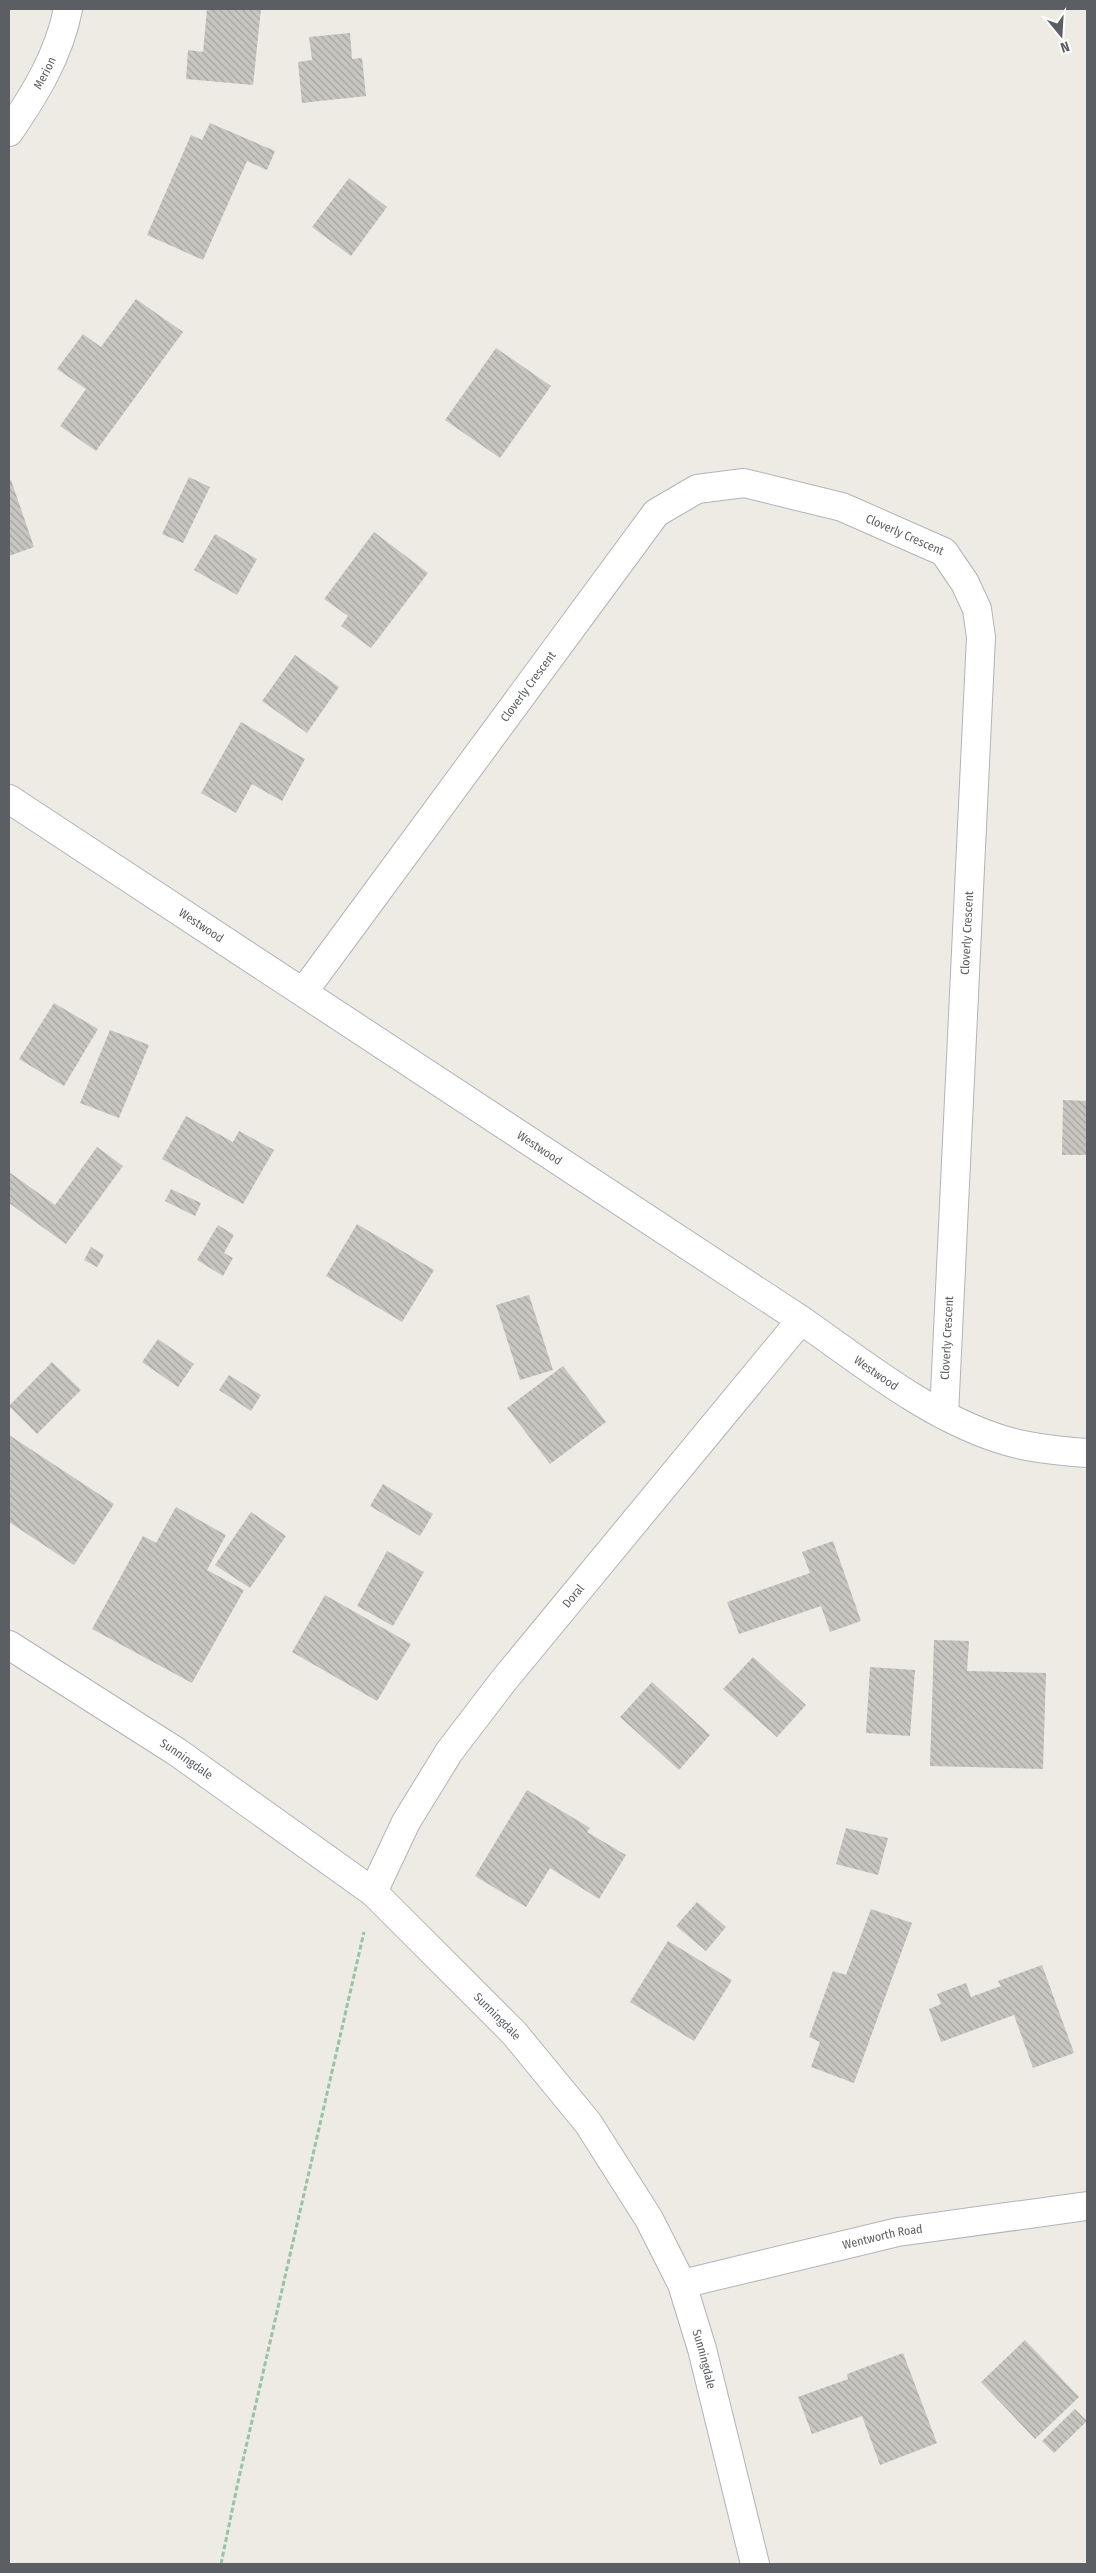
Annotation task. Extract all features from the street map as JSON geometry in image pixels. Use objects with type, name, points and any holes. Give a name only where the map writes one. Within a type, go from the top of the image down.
[{"type":"street","name":"Merion","points":[[9,132],[40,87],[64,29],[68,9]]},
{"type":"street","name":"Cloverly Crescent","points":[[304,991],[656,513],[697,489],[744,483],[842,507],[944,552],[966,583],[977,609],[981,637],[944,1415]]},
{"type":"street","name":"Westwood","points":[[9,799],[304,991],[801,1320],[904,1392],[944,1415],[997,1438],[1042,1449],[1087,1453]]},
{"type":"street","name":"Doral","points":[[373,1892],[406,1822],[449,1752],[504,1680],[801,1320]]},
{"type":"street","name":"Sunningdale","points":[[9,1645],[177,1752],[373,1892],[514,2033],[588,2123],[649,2219],[682,2284],[702,2349],[755,2564]]},
{"type":"street","name":"Wentworth Road","points":[[682,2284],[898,2232],[1087,2206]]},
{"type":"path","points":[[221,2564],[373,1892]]},
{"type":"building","points":[[207,9],[261,9],[253,85],[186,79],[188,50],[203,52]]},
{"type":"building","points":[[350,33],[352,59],[362,58],[366,96],[302,103],[298,62],[312,60],[309,37]]},
{"type":"building","points":[[210,123],[275,151],[267,170],[247,161],[203,260],[147,235],[191,135],[202,140]]},
{"type":"building","points":[[349,178],[387,207],[351,256],[312,227]]},
{"type":"building","points":[[136,299],[183,332],[96,451],[60,426],[86,389],[57,369],[83,334],[101,347]]},
{"type":"building","points":[[496,348],[551,386],[500,458],[445,420]]},
{"type":"building","points":[[189,477],[210,487],[183,543],[162,534]]},
{"type":"building","points":[[9,480],[11,480],[34,547],[9,556]]},
{"type":"building","points":[[374,532],[428,573],[371,648],[341,626],[348,616],[324,599]]},
{"type":"building","points":[[215,534],[257,559],[237,595],[194,570]]},
{"type":"building","points":[[295,655],[339,687],[307,733],[262,701]]},
{"type":"building","points":[[241,722],[305,759],[282,801],[252,784],[236,813],[201,793]]},
{"type":"building","points":[[54,1003],[98,1029],[64,1086],[19,1059]]},
{"type":"building","points":[[110,1030],[149,1045],[119,1118],[80,1103]]},
{"type":"building","points":[[1063,1100],[1087,1101],[1087,1155],[1062,1155]]},
{"type":"building","points":[[186,1116],[233,1142],[239,1131],[274,1150],[243,1204],[162,1159]]},
{"type":"building","points":[[97,1147],[123,1166],[66,1244],[9,1203],[9,1172],[55,1205]]},
{"type":"building","points":[[171,1189],[201,1203],[195,1216],[165,1201]]},
{"type":"building","points":[[357,1224],[434,1270],[402,1322],[326,1276]]},
{"type":"building","points":[[218,1225],[234,1235],[224,1253],[233,1258],[223,1276],[197,1260]]},
{"type":"building","points":[[91,1247],[104,1255],[97,1267],[84,1260]]},
{"type":"building","points":[[529,1295],[553,1370],[520,1380],[496,1305]]},
{"type":"building","points":[[158,1339],[194,1364],[178,1387],[142,1362]]},
{"type":"building","points":[[52,1362],[81,1390],[37,1434],[9,1406]]},
{"type":"building","points":[[563,1366],[606,1422],[550,1464],[507,1408]]},
{"type":"building","points":[[229,1375],[261,1395],[251,1411],[219,1390]]},
{"type":"building","points":[[9,1435],[114,1504],[74,1565],[9,1522]]},
{"type":"building","points":[[383,1484],[433,1514],[420,1536],[370,1506]]},
{"type":"building","points":[[176,1507],[226,1535],[207,1570],[244,1590],[192,1683],[92,1629],[143,1536],[156,1543]]},
{"type":"building","points":[[251,1512],[286,1536],[250,1588],[215,1565]]},
{"type":"building","points":[[833,1541],[861,1621],[830,1632],[821,1606],[739,1634],[727,1602],[810,1573],[802,1552]]},
{"type":"building","points":[[387,1551],[424,1572],[393,1626],[357,1606]]},
{"type":"building","points":[[325,1595],[411,1644],[377,1701],[292,1652]]},
{"type":"building","points":[[934,1640],[969,1641],[967,1671],[1046,1673],[1043,1769],[930,1766]]},
{"type":"building","points":[[753,1657],[806,1705],[777,1737],[723,1689]]},
{"type":"building","points":[[870,1667],[915,1670],[910,1736],[866,1733]]},
{"type":"building","points":[[652,1682],[710,1735],[679,1770],[620,1717]]},
{"type":"building","points":[[527,1790],[590,1828],[587,1832],[626,1855],[599,1899],[550,1868],[526,1907],[475,1876]]},
{"type":"building","points":[[846,1828],[888,1838],[878,1875],[836,1864]]},
{"type":"building","points":[[697,1902],[726,1927],[706,1951],[676,1926]]},
{"type":"building","points":[[871,1909],[912,1923],[854,2083],[811,2067],[820,2042],[809,2037],[833,1971],[846,1975]]},
{"type":"building","points":[[668,1941],[732,1980],[694,2041],[630,2002]]},
{"type":"building","points":[[1042,1965],[1074,2053],[1033,2068],[1014,2015],[941,2042],[929,2009],[941,2004],[937,1994],[966,1983],[971,1997],[1001,1986],[998,1981]]},
{"type":"building","points":[[1025,2340],[1079,2397],[1035,2439],[981,2382]]},
{"type":"building","points":[[903,2353],[937,2443],[880,2465],[862,2416],[812,2434],[798,2397],[848,2379],[847,2374]]},
{"type":"building","points":[[1075,2409],[1087,2421],[1054,2453],[1042,2441]]}]
